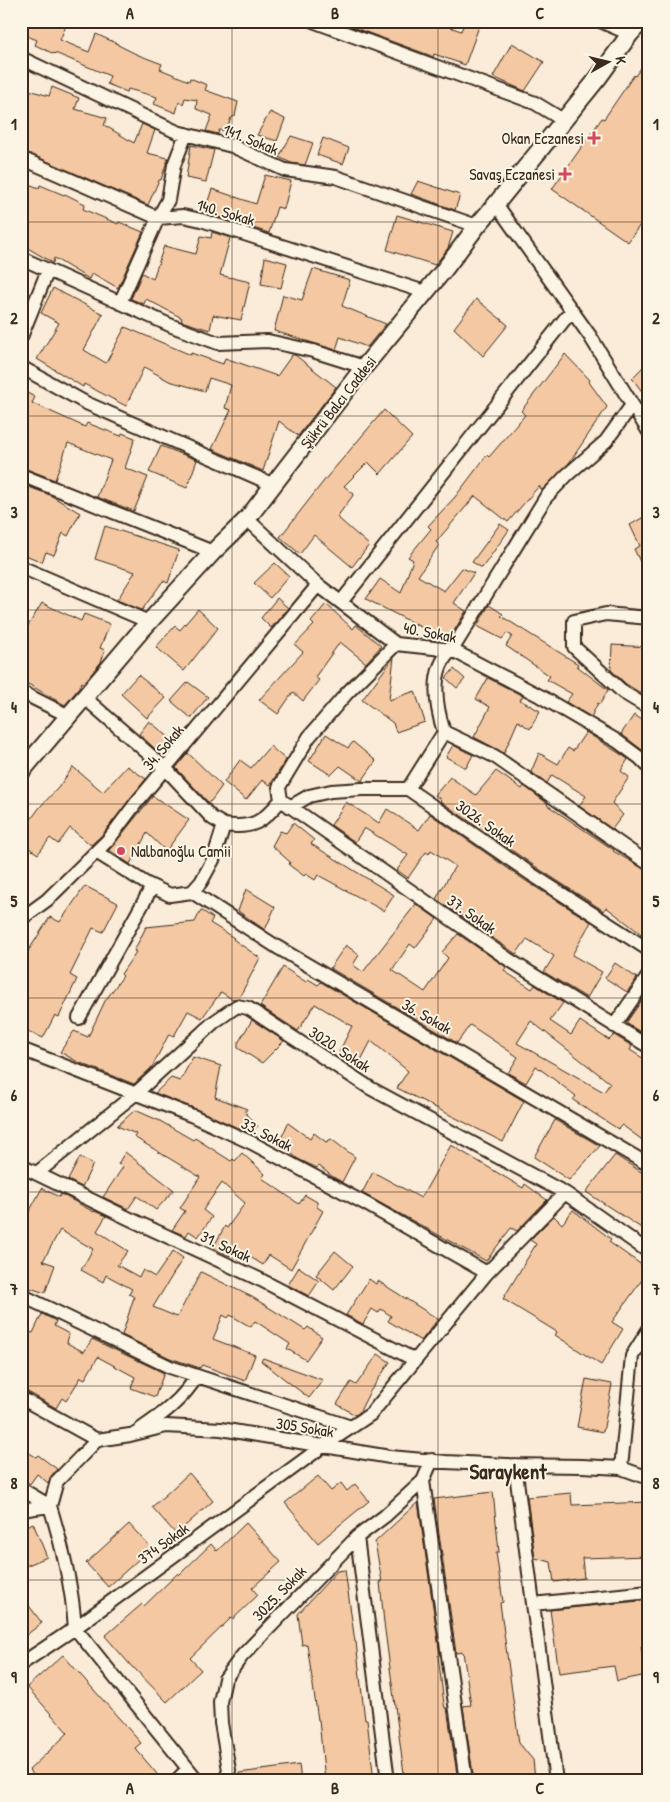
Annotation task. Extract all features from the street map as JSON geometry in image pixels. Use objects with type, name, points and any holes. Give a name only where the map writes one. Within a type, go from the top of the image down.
[{"type":"street","points":[[313,21],[535,103],[563,120]]},
{"type":"street","points":[[600,21],[630,34]]},
{"type":"street","name":"Şükrü Balcı Caddesi","points":[[21,772],[149,622],[213,552],[247,519],[364,367],[642,21]]},
{"type":"street","name":"141. Sokak","points":[[21,58],[177,132],[232,146],[285,170],[336,177],[477,226]]},
{"type":"street","points":[[120,303],[168,200],[174,165],[186,134]]},
{"type":"street","name":"140. Sokak","points":[[21,158],[158,218],[183,216],[201,220],[425,292]]},
{"type":"street","points":[[496,204],[590,336],[649,432]]},
{"type":"street","points":[[21,258],[172,326],[218,343],[268,341],[313,351],[364,367]]},
{"type":"street","points":[[21,337],[48,270]]},
{"type":"street","points":[[341,602],[572,310]]},
{"type":"street","points":[[21,366],[86,403],[274,485]]},
{"type":"street","points":[[632,405],[606,441],[567,475],[546,497],[452,650],[445,656],[437,677],[438,713],[444,732],[494,756],[649,864]]},
{"type":"street","points":[[21,475],[213,552]]},
{"type":"street","name":"40. Sokak","points":[[247,519],[318,585],[396,644],[452,650],[540,696],[617,741],[649,767]]},
{"type":"street","points":[[21,566],[149,622]]},
{"type":"street","name":"34. Sokak","points":[[21,918],[47,900],[109,839],[136,803],[318,585]]},
{"type":"street","points":[[649,618],[606,614],[574,621],[574,647],[624,693],[649,708]]},
{"type":"street","points":[[285,803],[279,787],[309,737],[347,694],[396,644]]},
{"type":"street","points":[[21,692],[69,716]]},
{"type":"street","points":[[84,697],[166,769],[212,818],[224,825],[242,827],[259,822],[285,803],[309,796],[332,791],[408,789],[444,732]]},
{"type":"street","name":"3026. Sokak","points":[[408,789],[531,874],[649,950]]},
{"type":"street","name":"37. Sokak","points":[[285,803],[508,959],[649,1047]]},
{"type":"street","points":[[96,852],[152,887],[170,895],[192,892],[201,882],[213,860],[224,825]]},
{"type":"street","points":[[79,1018],[152,887]]},
{"type":"street","name":"36. Sokak","points":[[192,892],[277,946],[649,1165]]},
{"type":"street","points":[[614,1026],[649,975]]},
{"type":"street","name":"3020. Sokak","points":[[37,1173],[135,1094],[214,1022],[236,1006],[248,1008],[370,1088],[565,1193],[649,1252]]},
{"type":"street","name":"33. Sokak","points":[[21,1049],[193,1116],[252,1143],[368,1205],[487,1273]]},
{"type":"street","name":"31. Sokak","points":[[21,1166],[261,1280],[415,1360]]},
{"type":"street","name":"374 Sokak","points":[[21,1664],[75,1628],[323,1446],[371,1414],[487,1273],[565,1193]]},
{"type":"street","points":[[21,1295],[170,1367],[350,1427]]},
{"type":"street","points":[[621,1468],[632,1356],[649,1329]]},
{"type":"street","points":[[130,1435],[164,1414],[189,1390],[197,1376]]},
{"type":"street","points":[[21,1398],[97,1440],[57,1481],[50,1506],[63,1550],[73,1601],[75,1628],[198,1781]]},
{"type":"street","name":"305 Sokak","points":[[97,1440],[130,1435],[166,1426],[221,1429],[390,1456],[516,1465],[621,1468],[649,1478]]},
{"type":"street","name":"3025. Sokak","points":[[225,1781],[229,1770],[221,1723],[220,1702],[226,1679],[242,1656],[357,1537],[385,1516],[423,1482],[432,1460]]},
{"type":"street","points":[[516,1465],[556,1781]]},
{"type":"street","points":[[423,1482],[466,1781]]},
{"type":"street","points":[[21,1489],[50,1506]]},
{"type":"street","points":[[21,1510],[50,1506]]},
{"type":"street","points":[[357,1537],[388,1781]]},
{"type":"street","points":[[533,1604],[649,1592]]},
{"type":"street","points":[[176,1781],[188,1768]]},
{"type":"building","points":[[27,21],[68,21],[60,40],[89,52],[96,34],[136,54],[162,64],[160,69],[189,81],[190,78],[207,85],[205,90],[238,102],[235,116],[231,118],[226,131],[219,130],[218,134],[206,131],[212,115],[196,109],[197,100],[185,98],[183,104],[179,102],[176,113],[154,104],[157,97],[128,89],[127,92],[107,84],[110,76],[35,45],[37,40],[22,34]]},
{"type":"building","points":[[344,21],[434,21],[461,31],[465,21],[481,21],[465,65],[434,54],[433,57],[344,24]]},
{"type":"building","points":[[512,43],[544,62],[525,91],[493,77]]},
{"type":"building","points":[[649,57],[649,212],[628,242],[552,189],[602,118],[604,119],[634,75]]},
{"type":"building","points":[[52,87],[79,98],[75,109],[107,118],[104,125],[134,143],[142,124],[155,130],[147,153],[168,158],[161,180],[159,180],[148,205],[21,150],[21,107],[26,89],[49,96]]},
{"type":"building","points":[[270,112],[285,119],[277,141],[257,135]]},
{"type":"building","points":[[291,136],[313,143],[305,165],[291,163],[279,157]]},
{"type":"building","points":[[323,138],[349,148],[343,164],[317,155]]},
{"type":"building","points":[[191,145],[214,150],[206,182],[186,178]]},
{"type":"building","points":[[265,175],[291,181],[284,209],[277,207],[269,233],[216,216],[219,208],[207,204],[212,189],[256,204]]},
{"type":"building","points":[[21,181],[39,188],[40,185],[65,194],[85,204],[83,209],[143,232],[118,288],[92,273],[89,279],[54,258],[53,263],[21,244]]},
{"type":"building","points":[[418,181],[460,195],[455,210],[411,194]]},
{"type":"building","points":[[397,215],[453,232],[448,248],[435,265],[387,250]]},
{"type":"building","points":[[212,232],[230,238],[220,275],[250,282],[241,320],[213,315],[210,330],[181,321],[182,318],[146,299],[144,304],[131,299],[142,273],[153,279],[164,246],[196,254],[201,236],[211,238]]},
{"type":"building","points":[[265,257],[287,263],[281,288],[261,284]]},
{"type":"building","points":[[313,269],[350,280],[342,306],[386,324],[367,347],[340,337],[336,350],[274,331],[283,295],[302,300]]},
{"type":"building","points":[[53,288],[103,314],[84,350],[106,363],[125,327],[191,355],[191,353],[223,364],[225,358],[277,376],[292,355],[295,355],[336,387],[298,436],[279,421],[263,471],[212,449],[231,410],[225,408],[231,385],[209,378],[205,391],[169,381],[144,367],[126,406],[84,384],[83,387],[37,359],[59,323],[41,313]]},
{"type":"building","points":[[476,299],[508,325],[483,356],[454,328]]},
{"type":"building","points":[[565,354],[590,380],[589,382],[607,407],[569,463],[542,490],[539,486],[508,522],[475,496],[436,542],[439,545],[418,576],[444,591],[462,568],[474,573],[454,603],[466,611],[448,641],[366,599],[380,579],[401,593],[413,560],[408,557],[431,529],[428,526],[455,497],[487,455],[489,457],[525,415],[521,411]]},
{"type":"building","points":[[649,361],[649,401],[632,378]]},
{"type":"building","points":[[21,390],[35,397],[32,403],[85,427],[87,423],[121,436],[122,433],[135,438],[125,468],[148,477],[134,511],[97,497],[111,460],[68,443],[55,480],[21,467]]},
{"type":"building","points":[[384,410],[412,437],[380,474],[368,462],[344,486],[354,494],[337,517],[369,545],[352,567],[314,535],[300,554],[280,537],[327,477]]},
{"type":"building","points":[[161,446],[197,460],[187,488],[149,472]]},
{"type":"building","points":[[21,484],[50,495],[80,513],[68,536],[63,533],[54,555],[46,552],[42,562],[21,553]]},
{"type":"building","points":[[649,514],[649,581],[634,549],[640,546],[630,525]]},
{"type":"building","points":[[500,524],[509,530],[482,568],[472,562]]},
{"type":"building","points":[[105,526],[179,550],[168,583],[163,581],[142,610],[117,600],[135,572],[95,559]]},
{"type":"building","points":[[275,563],[289,576],[270,598],[254,583]]},
{"type":"building","points":[[277,598],[288,608],[271,628],[261,618]]},
{"type":"building","points":[[42,603],[81,621],[84,614],[110,624],[100,648],[105,650],[101,662],[84,683],[82,682],[65,705],[21,680],[21,637]]},
{"type":"building","points":[[326,604],[353,629],[356,625],[381,646],[366,663],[340,642],[315,677],[319,680],[303,701],[293,692],[278,714],[259,700],[303,652],[295,645],[314,625],[311,622]]},
{"type":"building","points":[[489,605],[503,614],[501,616],[578,664],[577,666],[608,690],[600,704],[598,703],[591,717],[566,702],[572,694],[547,680],[550,676],[506,646],[512,636],[507,633],[502,639],[477,626]]},
{"type":"building","points":[[198,609],[218,628],[184,671],[156,647],[175,626],[180,630]]},
{"type":"building","points":[[612,645],[649,647],[649,698],[626,684],[611,670]]},
{"type":"building","points":[[394,657],[389,700],[415,691],[425,722],[396,732],[393,723],[362,700]]},
{"type":"building","points":[[454,669],[465,679],[457,688],[446,678]]},
{"type":"building","points":[[138,675],[166,698],[147,718],[121,694]]},
{"type":"building","points":[[488,678],[523,696],[520,700],[540,711],[530,729],[518,721],[504,753],[474,737],[490,707],[476,699]]},
{"type":"building","points":[[188,682],[208,697],[191,718],[171,701]]},
{"type":"building","points":[[634,715],[649,724],[649,755],[621,734]]},
{"type":"building","points":[[149,721],[176,743],[164,757],[139,734]]},
{"type":"building","points":[[586,732],[628,759],[621,771],[629,777],[612,803],[623,815],[612,829],[579,806],[586,796],[552,775],[547,783],[531,772],[539,753],[558,764],[568,748],[573,751]]},
{"type":"building","points":[[326,734],[348,748],[353,742],[376,761],[362,781],[340,766],[331,775],[309,761]]},
{"type":"building","points":[[453,745],[473,755],[466,768],[446,757]]},
{"type":"building","points":[[270,746],[286,760],[270,785],[262,780],[246,800],[224,782],[240,760],[251,768]]},
{"type":"building","points":[[188,753],[222,786],[211,801],[208,802],[176,768]]},
{"type":"building","points":[[127,766],[146,779],[103,834],[91,845],[70,828],[58,844],[50,838],[38,854],[21,843],[21,833],[73,767],[103,792]]},
{"type":"building","points":[[496,771],[522,789],[524,786],[547,805],[613,851],[649,872],[649,940],[606,907],[604,911],[536,867],[440,801],[435,795],[450,777],[476,795]]},
{"type":"building","points":[[153,796],[189,820],[166,851],[147,833],[130,864],[109,850]]},
{"type":"building","points":[[346,802],[379,823],[387,809],[419,830],[430,814],[526,881],[591,922],[572,955],[602,972],[587,998],[544,972],[554,956],[527,939],[516,954],[436,899],[455,866],[431,850],[429,854],[426,852],[408,878],[397,870],[408,855],[364,828],[355,842],[331,825]]},
{"type":"building","points":[[293,823],[314,840],[311,844],[394,895],[384,911],[318,875],[315,880],[306,874],[304,876],[289,865],[290,862],[272,846],[280,831],[286,833]]},
{"type":"building","points":[[85,886],[118,903],[103,932],[93,928],[70,975],[77,979],[59,1017],[55,1015],[43,1038],[21,1028],[21,950],[27,953],[50,917],[60,922]]},
{"type":"building","points":[[246,889],[275,907],[265,930],[238,911]]},
{"type":"building","points":[[416,904],[437,919],[415,948],[410,944],[392,970],[425,992],[448,958],[442,952],[458,934],[506,967],[504,971],[532,989],[535,985],[563,1003],[550,1021],[571,1035],[580,1021],[609,1040],[614,1035],[632,1046],[630,1050],[649,1062],[649,1145],[622,1125],[618,1129],[573,1100],[576,1096],[536,1066],[526,1083],[508,1073],[518,1057],[470,1025],[457,1043],[330,968],[346,945],[359,955],[353,965],[363,972]],"holes":[[[531,1021],[610,1083],[604,1092],[517,1043]]]},
{"type":"building","points":[[201,910],[213,918],[210,923],[260,958],[239,998],[232,999],[221,992],[202,1018],[188,1011],[174,1036],[169,1034],[152,1067],[134,1084],[78,1062],[60,1052],[74,1031],[88,1037],[105,1001],[123,976],[121,974],[136,952],[134,951],[146,927],[195,922]]},
{"type":"building","points":[[615,963],[637,978],[627,992],[605,978]]},
{"type":"building","points":[[283,967],[306,982],[308,979],[318,985],[321,982],[524,1101],[503,1142],[397,1088],[408,1071],[371,1041],[360,1062],[339,1052],[352,1026],[315,1004],[298,1031],[260,1006]]},
{"type":"building","points":[[649,990],[649,1025],[642,1033],[626,1023]]},
{"type":"building","points":[[252,1020],[284,1041],[262,1063],[238,1048],[238,1043]]},
{"type":"building","points":[[193,1057],[221,1066],[215,1097],[247,1109],[245,1112],[258,1126],[249,1133],[155,1093],[171,1078],[180,1081]]},
{"type":"building","points":[[135,1110],[160,1121],[193,1140],[195,1138],[231,1161],[233,1159],[235,1161],[242,1153],[265,1174],[262,1178],[299,1204],[305,1195],[317,1202],[317,1207],[323,1211],[291,1269],[269,1255],[263,1265],[236,1248],[230,1256],[213,1248],[225,1226],[227,1228],[245,1203],[222,1183],[203,1210],[212,1217],[198,1237],[189,1231],[186,1236],[172,1230],[185,1211],[180,1208],[200,1177],[134,1137],[136,1134],[117,1126]]},
{"type":"building","points":[[555,1120],[600,1146],[569,1180],[534,1157]]},
{"type":"building","points":[[288,1123],[310,1139],[314,1133],[326,1142],[331,1139],[355,1157],[342,1182],[319,1166],[317,1168],[298,1159],[279,1143]]},
{"type":"building","points":[[451,1145],[523,1188],[525,1184],[547,1200],[517,1231],[511,1228],[486,1261],[362,1193],[373,1172],[421,1198]]},
{"type":"building","points":[[125,1152],[174,1190],[156,1210],[137,1196],[128,1209],[103,1197],[123,1167],[118,1164]]},
{"type":"building","points":[[615,1155],[649,1177],[649,1233],[586,1192]]},
{"type":"building","points":[[80,1157],[93,1164],[82,1187],[68,1180]]},
{"type":"building","points":[[42,1188],[59,1197],[61,1194],[94,1212],[106,1216],[97,1231],[128,1251],[117,1265],[139,1277],[143,1270],[155,1277],[173,1251],[183,1258],[153,1307],[177,1317],[201,1272],[252,1297],[305,1330],[308,1327],[322,1337],[306,1360],[287,1349],[290,1344],[255,1321],[251,1327],[230,1315],[228,1318],[223,1315],[213,1339],[255,1355],[245,1381],[202,1365],[200,1368],[170,1358],[122,1335],[134,1297],[129,1294],[132,1289],[106,1275],[103,1282],[81,1270],[93,1249],[60,1230],[43,1261],[55,1265],[45,1293],[27,1287],[28,1285],[21,1282],[21,1227]]},
{"type":"building","points":[[573,1210],[611,1239],[609,1242],[649,1270],[612,1322],[623,1329],[601,1365],[555,1335],[557,1332],[503,1299],[536,1244],[530,1240],[554,1216],[562,1224]]},
{"type":"building","points":[[335,1251],[353,1266],[334,1290],[316,1275]]},
{"type":"building","points":[[299,1267],[319,1281],[309,1296],[288,1285]]},
{"type":"building","points":[[369,1279],[376,1284],[378,1281],[438,1319],[421,1341],[388,1321],[391,1316],[381,1309],[378,1313],[372,1309],[363,1324],[346,1315]]},
{"type":"building","points":[[42,1314],[56,1321],[54,1326],[69,1334],[67,1343],[84,1352],[92,1339],[164,1373],[155,1397],[131,1388],[135,1377],[98,1357],[85,1379],[81,1377],[66,1401],[62,1398],[56,1408],[21,1388],[21,1347],[29,1332],[33,1333]]},
{"type":"building","points":[[378,1354],[390,1362],[369,1393],[359,1413],[355,1415],[337,1404],[351,1382],[356,1385]]},
{"type":"building","points":[[263,1358],[323,1380],[309,1398],[261,1361]]},
{"type":"building","points":[[586,1379],[612,1384],[603,1432],[577,1427]]},
{"type":"building","points":[[21,1448],[36,1457],[38,1455],[57,1469],[48,1483],[37,1474],[30,1484],[21,1478]]},
{"type":"building","points":[[189,1473],[213,1501],[176,1534],[152,1507]]},
{"type":"building","points":[[318,1476],[331,1491],[341,1483],[347,1491],[355,1484],[369,1501],[318,1543],[285,1503]]},
{"type":"building","points":[[493,1492],[499,1552],[496,1552],[503,1602],[500,1603],[519,1743],[533,1760],[535,1779],[474,1781],[463,1706],[471,1705],[463,1652],[456,1653],[434,1499]]},
{"type":"building","points":[[571,1493],[572,1505],[649,1502],[649,1556],[582,1558],[584,1578],[554,1582],[551,1562],[535,1558],[527,1497]]},
{"type":"building","points":[[418,1502],[440,1655],[438,1655],[444,1704],[445,1708],[447,1708],[458,1781],[405,1781],[384,1623],[380,1582],[382,1582],[375,1542]]},
{"type":"building","points":[[33,1523],[47,1557],[21,1568],[21,1529]]},
{"type":"building","points":[[246,1523],[281,1562],[252,1588],[258,1595],[190,1658],[201,1670],[167,1702],[133,1668],[105,1636],[142,1604],[144,1606],[211,1544],[217,1551]]},
{"type":"building","points":[[129,1524],[151,1548],[108,1587],[86,1563]]},
{"type":"building","points":[[345,1570],[365,1720],[367,1719],[374,1781],[325,1781],[319,1720],[307,1644],[302,1645],[298,1614],[337,1571]]},
{"type":"building","points":[[21,1595],[42,1623],[21,1639]]},
{"type":"building","points":[[649,1600],[649,1646],[641,1647],[647,1675],[617,1681],[614,1666],[559,1673],[550,1610]]},
{"type":"building","points":[[63,1655],[141,1743],[135,1748],[157,1774],[150,1781],[39,1781],[29,1770],[68,1733],[27,1687]]},
{"type":"building","points":[[299,1765],[301,1781],[239,1781],[239,1773]]},
{"type":"place","name":"Okan Eczanesi","points":[[594,138]]},
{"type":"place","name":"Savaş Eczanesi","points":[[565,174]]},
{"type":"place","name":"Nalbanoğlu Camii","points":[[121,851]]},
{"type":"district","name":"Saraykent","points":[[508,1472]]}]
